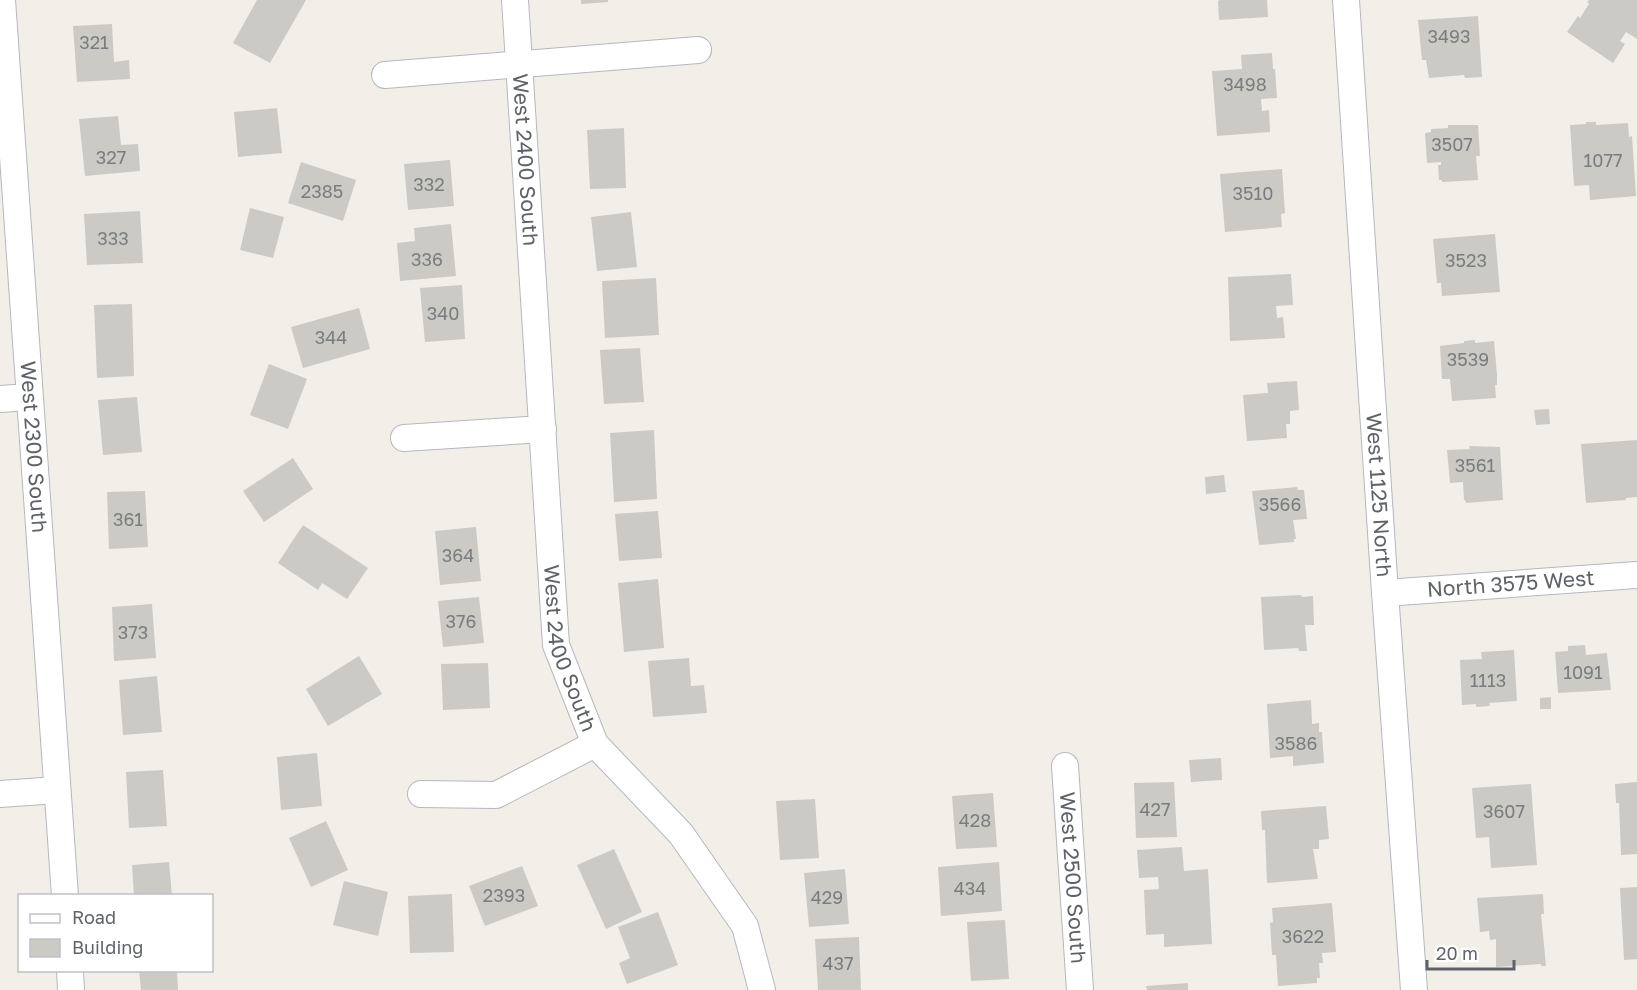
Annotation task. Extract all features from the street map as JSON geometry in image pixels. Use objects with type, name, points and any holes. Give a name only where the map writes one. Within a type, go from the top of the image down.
[{"type":"street","name":"West 2300 South","points":[[2,0],[65,894]]},
{"type":"street","name":"West 2400 South","points":[[515,0],[556,645],[595,744],[681,834],[745,926],[762,990]]},
{"type":"street","name":"West 1125 North","points":[[1346,0],[1414,990]]},
{"type":"street","points":[[385,75],[698,51]]},
{"type":"street","points":[[0,399],[29,397]]},
{"type":"street","points":[[404,438],[543,429]]},
{"type":"street","name":"North 3575 West","points":[[1385,593],[1637,575]]},
{"type":"street","points":[[421,794],[496,795],[595,744]]},
{"type":"street","name":"West 2500 South","points":[[1065,766],[1080,990]]},
{"type":"street","points":[[0,794],[57,790]]},
{"type":"street","points":[[70,972],[71,990]]},
{"type":"building","points":[[257,0],[306,0],[270,63],[233,43]]},
{"type":"building","points":[[581,0],[608,0],[608,2],[581,4]]},
{"type":"building","points":[[1267,0],[1268,17],[1219,20],[1218,1]]},
{"type":"building","points":[[1589,0],[1637,0],[1637,39],[1626,32],[1620,41],[1625,44],[1613,63],[1567,32],[1578,16],[1580,18]]},
{"type":"building","points":[[1478,16],[1482,77],[1465,78],[1464,75],[1429,78],[1426,60],[1422,60],[1418,20]]},
{"type":"building","points":[[112,24],[114,62],[129,60],[130,79],[77,82],[73,26]]},
{"type":"building","points":[[1272,53],[1277,98],[1261,99],[1262,111],[1269,110],[1270,132],[1217,136],[1212,71],[1242,69],[1241,55]]},
{"type":"building","points":[[277,108],[282,153],[238,157],[234,112]]},
{"type":"building","points":[[118,116],[121,145],[138,144],[140,171],[85,176],[79,119]]},
{"type":"building","points":[[1586,122],[1596,122],[1596,125],[1628,123],[1629,137],[1632,136],[1636,196],[1590,200],[1589,185],[1574,186],[1570,125],[1586,124]]},
{"type":"building","points":[[1448,125],[1478,125],[1480,156],[1476,156],[1478,180],[1442,182],[1439,180],[1438,165],[1441,165],[1441,162],[1427,163],[1425,133],[1431,132],[1431,129],[1448,128]]},
{"type":"building","points":[[624,128],[626,188],[590,189],[587,130]]},
{"type":"building","points":[[450,160],[454,206],[408,210],[404,164]]},
{"type":"building","points":[[301,162],[356,180],[343,221],[288,203]]},
{"type":"building","points":[[1282,169],[1285,213],[1281,214],[1282,227],[1225,232],[1220,174]]},
{"type":"building","points":[[250,208],[284,217],[273,258],[240,250]]},
{"type":"building","points":[[140,211],[143,263],[87,265],[84,214]]},
{"type":"building","points":[[631,212],[637,267],[597,271],[591,217]]},
{"type":"building","points":[[451,224],[456,276],[400,281],[397,243],[415,241],[414,228]]},
{"type":"building","points":[[1495,234],[1500,292],[1442,296],[1441,283],[1437,283],[1433,239]]},
{"type":"building","points":[[1291,274],[1293,305],[1276,306],[1277,318],[1283,317],[1285,338],[1230,341],[1228,277]]},
{"type":"building","points":[[656,278],[659,335],[605,338],[602,281]]},
{"type":"building","points":[[462,285],[465,339],[425,342],[420,288]]},
{"type":"building","points":[[132,304],[134,376],[97,378],[94,305]]},
{"type":"building","points":[[359,308],[370,349],[303,368],[291,327]]},
{"type":"building","points":[[1475,340],[1475,343],[1494,341],[1497,375],[1496,398],[1452,401],[1450,379],[1442,379],[1440,346]]},
{"type":"building","points":[[640,348],[644,402],[604,404],[600,350]]},
{"type":"building","points":[[269,364],[307,379],[288,429],[250,415]]},
{"type":"building","points":[[1297,381],[1299,410],[1290,411],[1290,424],[1286,424],[1287,438],[1247,441],[1243,395],[1268,393],[1267,383]]},
{"type":"building","points":[[137,397],[142,452],[103,455],[98,400]]},
{"type":"building","points":[[1549,409],[1550,424],[1536,425],[1534,410]]},
{"type":"building","points":[[654,430],[657,499],[614,502],[610,433]]},
{"type":"building","points":[[1637,440],[1637,497],[1586,503],[1581,444]]},
{"type":"building","points":[[1469,446],[1500,447],[1503,500],[1466,503],[1463,482],[1450,483],[1447,450],[1470,449]]},
{"type":"building","points":[[293,458],[313,489],[264,522],[243,491]]},
{"type":"building","points":[[1224,475],[1226,492],[1206,494],[1205,477]]},
{"type":"building","points":[[1297,487],[1298,490],[1304,490],[1307,519],[1293,520],[1296,539],[1294,542],[1259,545],[1252,491]]},
{"type":"building","points":[[145,491],[148,547],[109,549],[107,492]]},
{"type":"building","points":[[658,511],[662,558],[619,561],[615,514]]},
{"type":"building","points":[[303,525],[368,568],[347,599],[322,583],[318,590],[278,563]]},
{"type":"building","points":[[476,527],[481,581],[440,585],[435,531]]},
{"type":"building","points":[[658,579],[664,648],[624,652],[618,583]]},
{"type":"building","points":[[1301,595],[1302,597],[1313,596],[1314,625],[1305,625],[1307,651],[1299,651],[1298,648],[1264,650],[1261,597]]},
{"type":"building","points":[[479,597],[484,643],[443,647],[438,601]]},
{"type":"building","points":[[152,604],[156,658],[114,661],[112,607]]},
{"type":"building","points":[[1585,645],[1586,655],[1607,653],[1611,690],[1558,693],[1555,652],[1568,651],[1568,646]]},
{"type":"building","points":[[1514,650],[1517,701],[1489,703],[1490,706],[1462,705],[1460,660],[1482,659],[1481,652]]},
{"type":"building","points":[[359,656],[382,694],[328,726],[306,689]]},
{"type":"building","points":[[689,658],[691,686],[704,685],[707,713],[653,717],[648,661]]},
{"type":"building","points":[[488,663],[490,708],[443,710],[441,664]]},
{"type":"building","points":[[157,676],[162,732],[123,735],[119,680]]},
{"type":"building","points":[[1551,697],[1551,709],[1540,709],[1540,698]]},
{"type":"building","points":[[1311,700],[1312,724],[1319,723],[1319,732],[1322,732],[1324,763],[1293,766],[1293,756],[1270,758],[1267,704]]},
{"type":"building","points":[[317,753],[322,806],[281,810],[277,757]]},
{"type":"building","points":[[1221,758],[1222,780],[1191,782],[1189,760]]},
{"type":"building","points":[[163,770],[167,826],[129,828],[126,772]]},
{"type":"building","points":[[1174,782],[1177,837],[1136,838],[1134,783]]},
{"type":"building","points":[[1637,782],[1637,854],[1621,855],[1619,803],[1616,803],[1615,784]]},
{"type":"building","points":[[1531,784],[1537,865],[1491,868],[1489,837],[1476,838],[1472,788]]},
{"type":"building","points":[[993,793],[997,847],[956,849],[952,796]]},
{"type":"building","points":[[815,799],[819,858],[780,860],[776,801]]},
{"type":"building","points":[[1326,806],[1329,839],[1319,840],[1319,849],[1313,849],[1318,879],[1267,883],[1265,830],[1262,830],[1261,811]]},
{"type":"building","points":[[326,821],[348,870],[311,887],[289,838]]},
{"type":"building","points":[[1182,847],[1184,871],[1208,869],[1212,944],[1164,947],[1164,934],[1146,935],[1144,890],[1159,889],[1158,877],[1139,878],[1137,850]]},
{"type":"building","points":[[614,849],[642,912],[606,929],[577,865]]},
{"type":"building","points":[[169,862],[172,894],[134,894],[132,865]]},
{"type":"building","points":[[999,862],[1002,911],[941,916],[938,867]]},
{"type":"building","points":[[522,866],[538,906],[485,926],[469,886]]},
{"type":"building","points":[[845,869],[849,924],[809,927],[804,873]]},
{"type":"building","points":[[344,881],[388,892],[378,936],[333,925]]},
{"type":"building","points":[[1637,887],[1637,959],[1624,960],[1620,888]]},
{"type":"building","points":[[452,894],[454,952],[410,953],[408,896]]},
{"type":"building","points":[[1543,894],[1544,914],[1541,914],[1546,966],[1541,966],[1541,964],[1496,967],[1496,939],[1490,940],[1489,931],[1480,932],[1477,898]]},
{"type":"building","points":[[1332,903],[1336,952],[1322,953],[1323,963],[1319,963],[1320,978],[1317,978],[1317,983],[1278,986],[1276,955],[1272,955],[1270,923],[1273,922],[1272,908]]},
{"type":"building","points":[[658,912],[678,965],[627,984],[619,963],[630,958],[618,927]]},
{"type":"building","points":[[1005,920],[1009,979],[971,981],[967,922]]},
{"type":"building","points":[[859,937],[861,990],[818,990],[815,939]]},
{"type":"building","points":[[139,972],[177,972],[178,990],[141,990]]},
{"type":"building","points":[[1188,983],[1188,990],[1147,990],[1146,986]]}]
